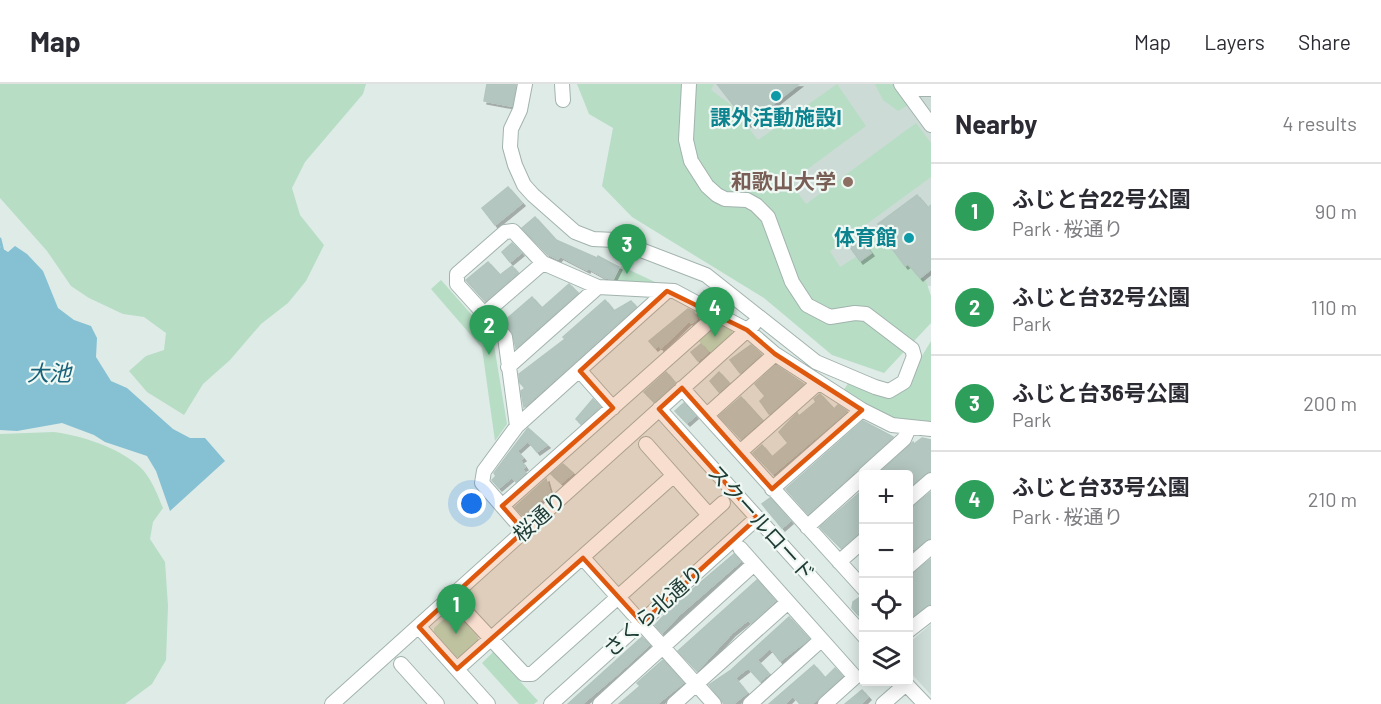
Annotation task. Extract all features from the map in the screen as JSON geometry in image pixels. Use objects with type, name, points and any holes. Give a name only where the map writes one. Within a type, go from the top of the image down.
[{"type":"street","points":[[525,84],[520,111],[511,129],[510,147],[524,184],[533,195],[575,232],[592,239],[615,240],[706,276],[816,362],[875,387],[889,391],[899,387],[911,368],[914,356],[912,349],[889,334],[867,314],[855,313],[830,317],[807,305],[792,282],[768,217],[747,200],[725,199],[707,186],[691,161],[686,140],[689,84]]},
{"type":"street","points":[[562,84],[563,100]]},
{"type":"street","points":[[902,87],[931,89]]},
{"type":"street","points":[[902,87],[931,125]]},
{"type":"street","points":[[517,426],[505,337],[457,284],[458,274],[465,267],[505,232],[513,231],[543,262],[597,288],[674,291],[719,313],[747,330],[775,354],[862,410],[892,425],[931,429]]},
{"type":"street","points":[[484,315],[543,262]]},
{"type":"street","points":[[508,367],[597,288]]},
{"type":"street","points":[[524,531],[482,483],[484,471],[517,426],[668,291]]},
{"type":"street","points":[[502,506],[719,313]]},
{"type":"street","name":"桜通り","points":[[332,704],[760,318]]},
{"type":"street","points":[[707,415],[775,354]]},
{"type":"street","points":[[580,371],[613,408]]},
{"type":"street","points":[[740,452],[818,383]]},
{"type":"street","points":[[682,388],[859,584]]},
{"type":"street","name":"スクールロード","points":[[659,409],[860,632]]},
{"type":"street","points":[[772,489],[862,410]]},
{"type":"street","points":[[870,470],[904,439],[909,428]]},
{"type":"street","points":[[646,444],[709,515]]},
{"type":"street","points":[[457,669],[673,476]]},
{"type":"street","points":[[807,527],[859,480]]},
{"type":"street","points":[[913,496],[931,480]]},
{"type":"street","points":[[452,597],[524,674],[532,674],[723,502]]},
{"type":"street","name":"さくら北通り","points":[[551,704],[757,518]]},
{"type":"street","points":[[839,562],[859,544]]},
{"type":"street","points":[[913,563],[931,547]]},
{"type":"street","points":[[740,548],[855,677],[825,704]]},
{"type":"street","points":[[583,558],[714,704]]},
{"type":"street","points":[[600,704],[754,564]]},
{"type":"street","points":[[674,704],[788,602]]},
{"type":"street","points":[[913,628],[931,613]]},
{"type":"street","points":[[418,627],[488,704]]},
{"type":"street","points":[[750,704],[821,640]]},
{"type":"street","points":[[401,664],[428,701]]},
{"type":"street","points":[[883,704],[901,686]]},
{"type":"street","points":[[909,686],[925,704]]},
{"type":"highlighted area","points":[[667,291],[747,330],[775,354],[862,410],[772,489],[682,388],[659,409],[757,518],[642,623],[583,558],[457,669],[419,627],[524,531],[502,506],[613,408],[580,371]]},
{"type":"shaded area","name":"和歌山大学","points":[[704,84],[931,84],[931,286],[850,282]]},
{"type":"shaded area","points":[[931,624],[931,695],[913,675],[913,640]]},
{"type":"green space","points":[[0,84],[366,84],[363,94],[305,162],[292,188],[300,215],[324,245],[306,281],[288,303],[261,324],[230,360],[203,384],[184,415],[147,392],[129,371],[146,356],[164,350],[166,333],[144,317],[123,314],[89,298],[71,286],[47,251],[0,198]]},
{"type":"green space","points":[[577,84],[714,84],[711,90],[730,104],[758,140],[837,84],[866,126],[790,182],[806,204],[916,123],[931,143],[931,177],[830,251],[840,267],[862,253],[856,239],[873,231],[926,281],[931,296],[931,323],[884,373],[832,355],[764,298],[632,217],[602,186],[613,128],[589,114]]},
{"type":"green space","points":[[875,84],[894,84],[910,104],[898,111],[883,100]]},
{"type":"green space","points":[[621,266],[655,282],[654,286],[612,284]]},
{"type":"green space","points":[[441,280],[493,339],[507,424],[495,441],[482,348],[431,289]]},
{"type":"green space","points":[[718,323],[732,330],[732,335],[710,354],[697,339]]},
{"type":"green space","points":[[931,341],[931,423],[891,420],[843,391],[849,382],[887,394],[899,394]]},
{"type":"green space","points":[[54,432],[76,436],[111,448],[131,460],[147,476],[163,508],[153,522],[150,539],[165,562],[168,606],[166,660],[152,684],[125,704],[0,704],[0,434]]},
{"type":"green space","points":[[452,612],[456,612],[478,637],[478,644],[463,657],[456,657],[434,632],[434,628]]},
{"type":"green space","points":[[493,652],[538,701],[534,704],[519,704],[482,663]]},
{"type":"water","name":"大池","points":[[15,246],[27,254],[43,271],[58,308],[74,320],[91,326],[97,338],[96,357],[111,381],[127,388],[173,429],[190,438],[205,438],[225,461],[170,511],[156,471],[147,456],[105,442],[94,435],[62,423],[17,431],[0,430],[0,247],[8,252]]},
{"type":"building","points":[[487,84],[516,84],[512,106],[484,101]]},
{"type":"building","points":[[717,84],[799,84],[748,124]]},
{"type":"building","points":[[508,187],[522,203],[495,225],[482,208]]},
{"type":"building","name":"体育館","points":[[917,195],[928,208],[931,205],[931,269],[920,278],[908,264],[905,266],[885,239],[888,236],[878,224]]},
{"type":"building","points":[[535,217],[556,240],[597,258],[598,256],[619,267],[613,279],[606,278],[588,268],[587,270],[560,256],[558,259],[547,254],[522,228]]},
{"type":"building","points":[[860,238],[871,253],[860,261],[849,246]]},
{"type":"building","points":[[512,243],[521,253],[510,262],[502,252]]},
{"type":"building","points":[[488,262],[500,275],[512,266],[518,273],[485,301],[466,280]]},
{"type":"building","points":[[569,284],[578,293],[516,348],[512,332],[503,322],[532,297],[542,308]]},
{"type":"building","points":[[605,300],[614,311],[631,301],[636,307],[524,407],[521,391],[525,388],[520,383],[519,374],[565,339],[563,337]]},
{"type":"building","points":[[688,309],[694,312],[697,319],[691,323],[689,321],[661,348],[659,345],[655,348],[649,341]]},
{"type":"building","points":[[701,344],[708,352],[698,361],[691,352]]},
{"type":"building","points":[[751,345],[761,354],[740,373],[730,360]]},
{"type":"building","points":[[776,365],[804,384],[769,414],[760,401],[765,396],[755,384]]},
{"type":"building","points":[[666,372],[675,383],[654,402],[644,392]]},
{"type":"building","points":[[719,372],[729,383],[719,392],[710,381]]},
{"type":"building","points":[[820,394],[834,409],[838,405],[847,411],[773,474],[753,453],[762,445],[772,457],[788,443],[779,432],[797,413],[799,416],[816,402],[814,399]]},
{"type":"building","points":[[741,397],[762,420],[741,439],[719,416]]},
{"type":"building","points":[[593,399],[600,407],[581,424],[576,419]]},
{"type":"building","points":[[684,403],[695,416],[687,423],[675,411]]},
{"type":"building","points":[[863,421],[893,437],[808,514],[786,489]]},
{"type":"building","points":[[528,428],[547,445],[537,452],[528,441],[517,451],[523,458],[520,460],[525,467],[522,469],[525,473],[516,482],[512,477],[499,488],[492,480],[496,476],[494,473]]},
{"type":"building","points":[[922,438],[931,440],[931,471],[913,485],[913,470],[882,470],[913,442],[914,444]]},
{"type":"building","points":[[563,464],[573,473],[561,483],[551,474]]},
{"type":"building","points":[[546,479],[550,493],[522,515],[515,507]]},
{"type":"building","points":[[931,492],[931,538],[915,549],[913,549],[913,506]]},
{"type":"building","points":[[859,493],[859,535],[841,548],[820,527]]},
{"type":"building","points":[[770,498],[790,521],[782,528],[762,504]]},
{"type":"building","points":[[734,554],[740,562],[679,615],[662,633],[655,625],[674,605]]},
{"type":"building","points":[[931,559],[931,604],[913,616],[913,578],[913,573]]},
{"type":"building","points":[[757,580],[775,601],[751,623],[748,620],[732,633],[697,671],[678,651]]},
{"type":"building","points":[[859,598],[859,616],[852,608],[853,602]]},
{"type":"building","points":[[789,617],[809,639],[780,661],[770,648],[757,660],[769,674],[760,681],[748,668],[735,678],[747,693],[733,704],[724,704],[709,685],[731,670]]},
{"type":"building","points":[[642,637],[649,645],[621,671],[582,704],[568,704]]},
{"type":"building","points":[[663,660],[683,683],[657,704],[619,704],[640,686],[637,683]]},
{"type":"building","points":[[814,665],[825,678],[835,668],[842,676],[812,704],[800,704],[793,696],[785,704],[769,704]]},
{"type":"building","points":[[862,690],[868,697],[861,704],[845,704]]},
{"type":"waterway","points":[[0,239],[3,252]]},
{"type":"place","name":"課外活動施設I","points":[[776,96]]},
{"type":"place","name":"和歌山大学","points":[[848,182]]},
{"type":"place","name":"体育館","points":[[909,238]]},
{"type":"place","name":"ふじと台36号公園","points":[[627,274]]},
{"type":"place","name":"ふじと台33号公園","points":[[715,337]]},
{"type":"place","name":"ふじと台32号公園","points":[[489,355]]},
{"type":"place","name":"ふじと台22号公園","points":[[456,634]]}]
